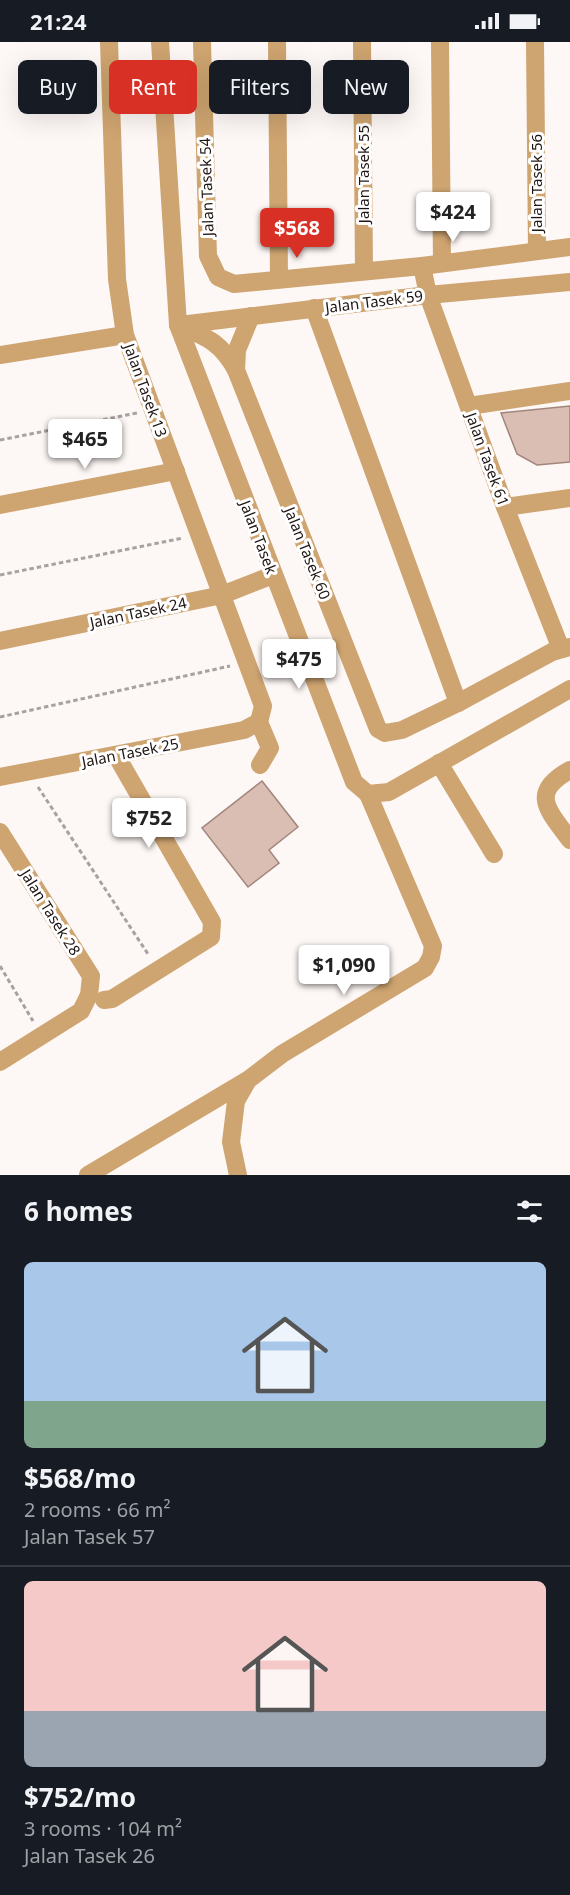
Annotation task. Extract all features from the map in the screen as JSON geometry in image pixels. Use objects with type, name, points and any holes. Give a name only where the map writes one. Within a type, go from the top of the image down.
[{"type":"street","name":"Jalan Tasek 13","points":[[109,42],[117,279],[125,335],[263,706],[259,722],[270,748],[260,765]]},
{"type":"street","name":"Jalan Tasek","points":[[88,1175],[248,1080],[282,1054],[425,968],[431,957],[433,946],[368,794],[354,782],[178,325],[160,42]]},
{"type":"street","name":"Jalan Tasek 54","points":[[202,42],[208,256],[218,277],[234,284],[279,279]]},
{"type":"street","points":[[277,42],[279,279],[422,266],[570,247]]},
{"type":"street","name":"Jalan Tasek 55","points":[[362,42],[364,270]]},
{"type":"street","points":[[440,42],[442,263]]},
{"type":"street","name":"Jalan Tasek 56","points":[[535,42],[537,251]]},
{"type":"street","name":"Jalan Tasek 61","points":[[422,266],[428,295],[505,507],[566,648]]},
{"type":"street","name":"Jalan Tasek 59","points":[[178,325],[428,295],[570,282]]},
{"type":"street","points":[[314,309],[458,703],[552,652],[566,648]]},
{"type":"street","points":[[236,370],[237,350],[251,316]]},
{"type":"street","name":"Jalan Tasek 60","points":[[178,325],[212,340],[227,354],[236,370],[378,729],[385,733],[402,730],[458,703]]},
{"type":"street","points":[[0,355],[125,335]]},
{"type":"street","points":[[469,406],[570,391]]},
{"type":"street","points":[[0,505],[176,471]]},
{"type":"street","points":[[505,507],[570,498]]},
{"type":"street","name":"Jalan Tasek 24","points":[[0,641],[222,595],[273,575]]},
{"type":"street","points":[[368,794],[388,792],[570,689]]},
{"type":"street","name":"Jalan Tasek 25","points":[[0,777],[244,730],[259,722]]},
{"type":"street","points":[[0,1062],[81,1011],[96,998],[112,999],[211,937],[212,922],[116,754]]},
{"type":"street","points":[[439,763],[494,854]]},
{"type":"street","points":[[570,770],[553,779],[546,794],[546,806],[570,840]]},
{"type":"street","name":"Jalan Tasek 28","points":[[0,832],[91,976],[96,998]]},
{"type":"street","points":[[238,1175],[231,1142],[236,1101],[248,1080]]},
{"type":"path","points":[[0,440],[153,410]]},
{"type":"path","points":[[0,575],[200,535]]},
{"type":"path","points":[[0,717],[247,663]]},
{"type":"path","points":[[27,772],[159,971]]},
{"type":"path","points":[[0,966],[42,1035]]},
{"type":"building","points":[[570,406],[570,462],[537,465],[517,454],[501,413]]},
{"type":"building","points":[[262,781],[298,827],[269,850],[279,863],[248,887],[202,828]]}]
